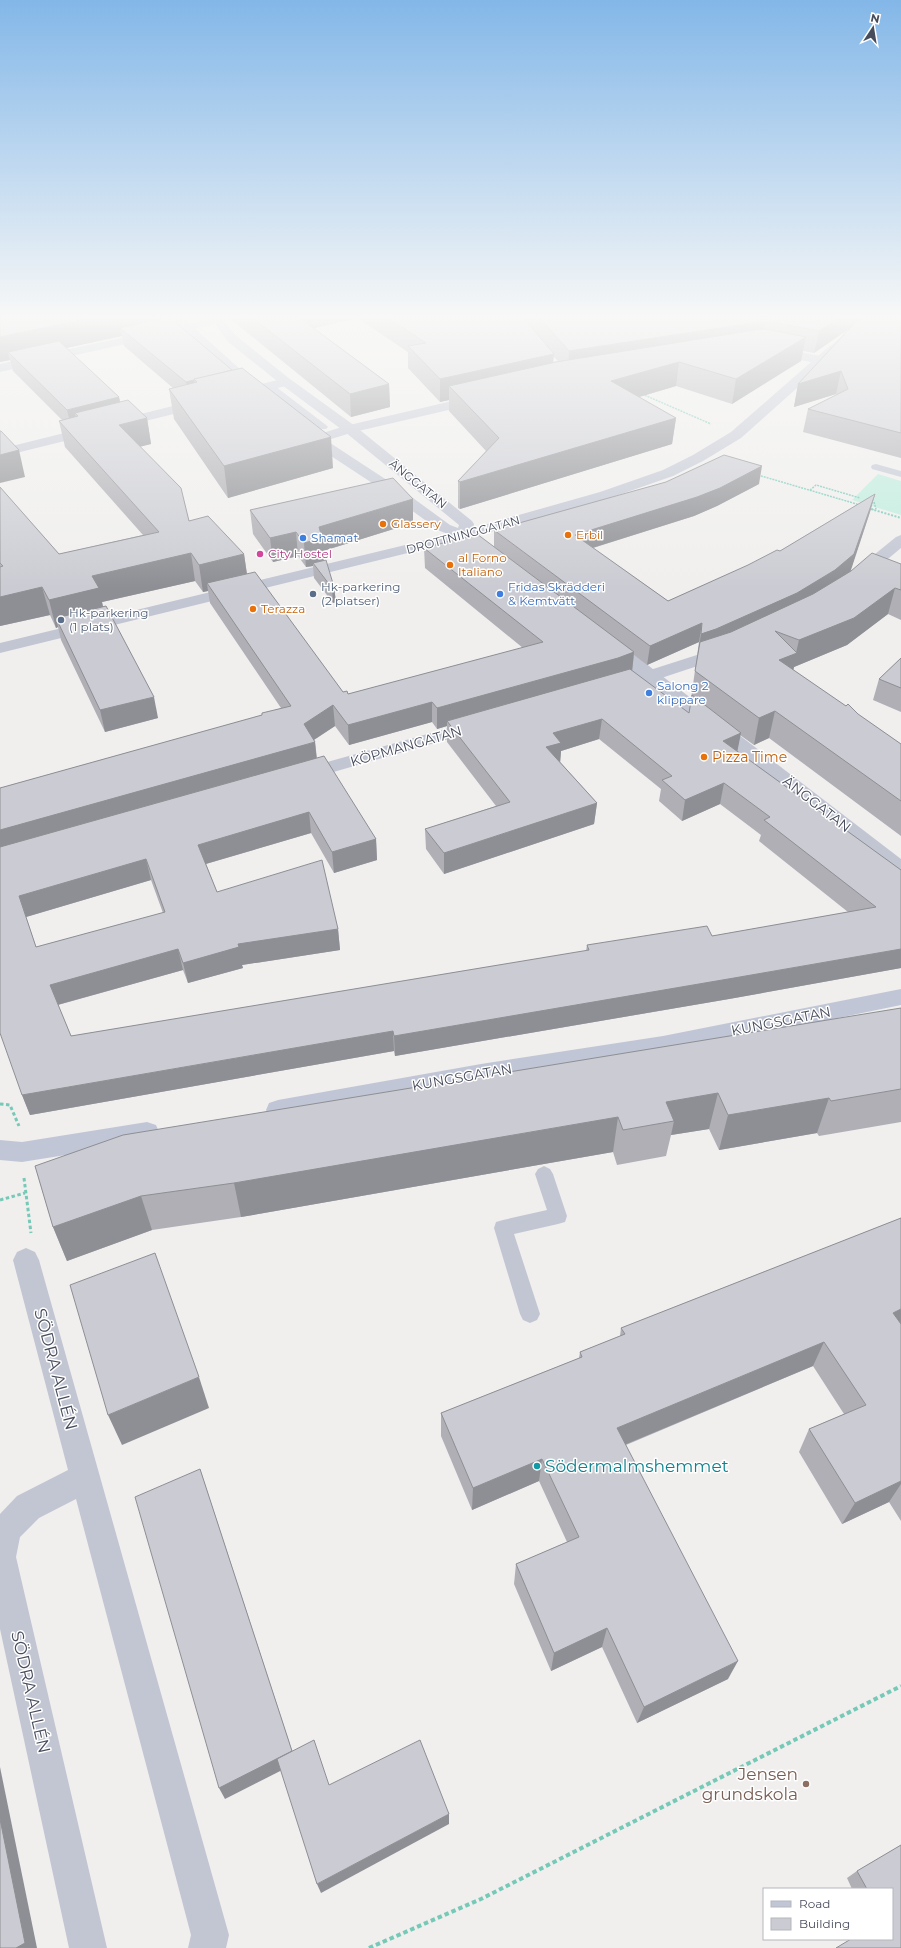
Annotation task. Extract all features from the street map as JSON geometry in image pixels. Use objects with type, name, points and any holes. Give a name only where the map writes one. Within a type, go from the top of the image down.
[{"type":"main road","name":"KUNGSGATAN","points":[[254,1115],[481,1073],[663,1045],[901,997]]},
{"type":"main road","points":[[0,1162],[11,1151],[169,1128]]},
{"type":"street","points":[[0,453],[185,407]]},
{"type":"street","name":"ÄNGGATAN","points":[[320,407],[350,429],[467,524],[464,535]]},
{"type":"street","points":[[315,440],[350,429],[444,407]]},
{"type":"street","name":"DROTTNINGGATAN","points":[[0,648],[464,535],[605,495],[668,473],[698,458],[736,435],[768,407]]},
{"type":"street","name":"ÄNGGATAN","points":[[296,425],[315,440],[397,493],[445,528],[464,535],[505,566]]},
{"type":"street","points":[[848,583],[901,540]]},
{"type":"street","name":"ÄNGGATAN","points":[[594,633],[901,869]]},
{"type":"street","points":[[614,687],[719,654],[739,645]]},
{"type":"street","name":"KÖPMANGATAN","points":[[284,780],[492,722]]},
{"type":"street","name":"SÖDRA ALLÉN","points":[[26,1260],[210,1935],[207,1948]]},
{"type":"street","name":"SÖDRA ALLÉN","points":[[85,1478],[28,1507],[7,1529],[0,1557],[88,1948]]},
{"type":"lane","points":[[298,407],[323,427]]},
{"type":"lane","points":[[876,467],[901,474]]},
{"type":"lane","points":[[530,1314],[503,1228],[558,1216],[544,1174]]},
{"type":"path","points":[[670,407],[736,435]]},
{"type":"path","points":[[758,476],[810,490],[901,518]]},
{"type":"path","points":[[810,490],[816,485],[860,498]]},
{"type":"path","points":[[874,502],[876,510]]},
{"type":"path","points":[[0,1200],[25,1193]]},
{"type":"path","points":[[368,1948],[481,1899],[901,1686]]},
{"type":"green space","points":[[878,474],[901,481],[901,515],[852,500]]},
{"type":"building","points":[[64,407],[79,407],[67,410]]},
{"type":"building","points":[[100,407],[135,407],[147,418],[119,425],[181,488],[189,521],[208,516],[244,554],[199,565],[191,553],[92,576],[99,588],[49,600],[42,587],[0,597],[0,567],[3,566],[0,563],[0,487],[59,554],[159,532],[59,421],[78,416],[75,413]]},
{"type":"building","points":[[182,407],[292,407],[331,437],[224,466]]},
{"type":"building","points":[[469,407],[657,407],[676,418],[460,482],[458,481],[499,438]]},
{"type":"building","points":[[812,407],[901,407],[901,433],[808,409]]},
{"type":"building","points":[[1,431],[19,450],[0,455]]},
{"type":"building","points":[[724,455],[762,466],[720,488],[697,497],[575,535],[668,601],[748,565],[777,550],[780,551],[875,494],[854,554],[835,570],[797,593],[716,629],[701,634],[702,623],[650,646],[494,530],[666,482]]},
{"type":"building","points":[[393,478],[413,499],[319,527],[322,538],[304,543],[296,532],[270,538],[250,510]]},
{"type":"building","points":[[477,534],[634,652],[618,658],[437,708],[432,702],[348,725],[333,705],[304,724],[315,742],[0,830],[0,788],[291,706],[207,583],[255,572],[343,692],[347,691],[348,694],[543,642],[424,548]]},
{"type":"building","points":[[872,553],[901,564],[901,590],[895,588],[854,618],[799,640],[775,631],[797,653],[779,660],[846,706],[848,704],[858,714],[901,744],[901,801],[775,711],[759,718],[695,671],[700,642],[731,632],[813,594],[851,571]]},
{"type":"building","points":[[326,560],[334,587],[332,588],[313,563]]},
{"type":"building","points":[[106,606],[154,697],[100,710],[56,618]]},
{"type":"building","points":[[901,658],[901,688],[879,679]]},
{"type":"building","points":[[630,669],[689,713],[692,695],[741,733],[723,741],[901,870],[901,949],[394,1036],[393,1031],[22,1095],[0,1033],[0,847],[324,756],[376,839],[332,852],[309,812],[198,845],[217,892],[322,860],[338,929],[238,944],[239,947],[183,963],[178,949],[50,985],[71,1036],[589,950],[587,945],[707,926],[712,936],[876,907],[764,820],[770,817],[724,783],[685,800],[662,780],[672,776],[602,719],[553,733],[561,743],[546,747],[597,803],[444,853],[425,829],[510,802],[447,721]],"holes":[[[146,859],[165,912],[36,947],[19,896]]]},
{"type":"building","points":[[901,1008],[901,1089],[831,1101],[829,1098],[728,1115],[718,1093],[666,1102],[674,1121],[623,1130],[618,1117],[234,1183],[141,1196],[53,1227],[35,1166],[123,1135]]},
{"type":"building","name":"Södermalmshemmet","points":[[901,1218],[901,1309],[893,1313],[901,1324],[901,1481],[855,1503],[809,1429],[866,1405],[824,1342],[617,1428],[738,1661],[644,1707],[607,1628],[554,1653],[516,1564],[579,1537],[542,1459],[473,1488],[441,1413],[582,1357],[580,1352],[625,1334],[621,1328]]},
{"type":"building","points":[[155,1253],[199,1377],[108,1415],[70,1285]]},
{"type":"building","points":[[200,1469],[292,1751],[219,1788],[135,1497]]},
{"type":"building","points":[[314,1740],[329,1785],[420,1740],[449,1814],[317,1884],[277,1759]]},
{"type":"building","points":[[0,1819],[25,1943],[16,1948],[0,1948]]},
{"type":"building","points":[[901,1845],[901,1948],[836,1948],[849,1940],[893,1940],[893,1888],[866,1888],[857,1871]]},
{"type":"place","name":"Glassery","points":[[383,524]]},
{"type":"place","name":"Erbil","points":[[568,535]]},
{"type":"place","name":"Shamat","points":[[303,538]]},
{"type":"place","name":"City Hostel","points":[[260,554]]},
{"type":"place","name":"al Forno Italiano","points":[[450,565]]},
{"type":"place","name":"Hk-parkering (2 platser)","points":[[313,594]]},
{"type":"place","name":"Fridas Skrädderi & Kemtvätt","points":[[500,594]]},
{"type":"place","name":"Terazza","points":[[253,609]]},
{"type":"place","name":"Hk-parkering (1 plats)","points":[[61,620]]},
{"type":"place","name":"Salong 2 klippare","points":[[649,693]]},
{"type":"place","name":"Pizza Time","points":[[704,757]]},
{"type":"place","name":"Södermalmshemmet","points":[[537,1466]]},
{"type":"place","name":"Jensen grundskola","points":[[806,1784]]}]
